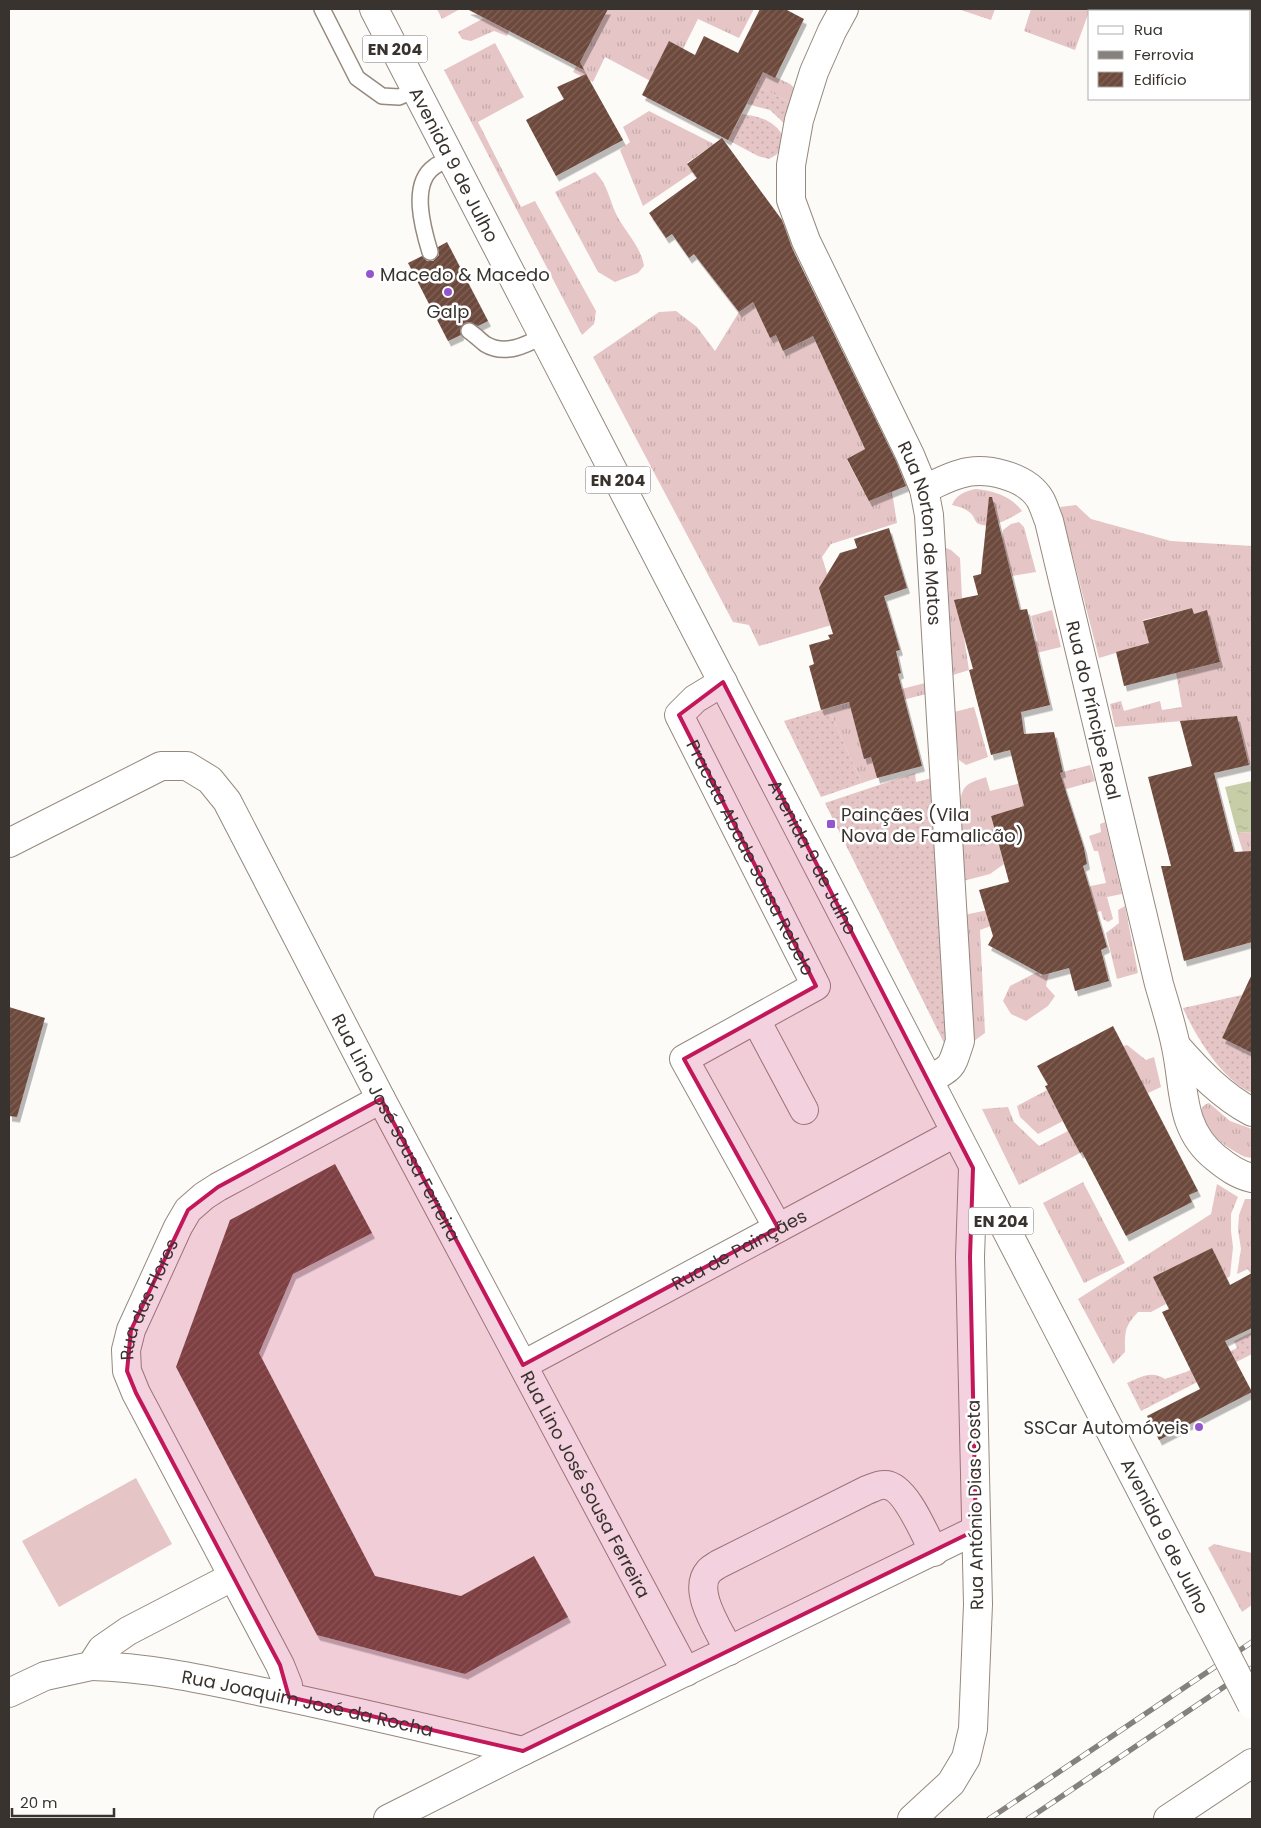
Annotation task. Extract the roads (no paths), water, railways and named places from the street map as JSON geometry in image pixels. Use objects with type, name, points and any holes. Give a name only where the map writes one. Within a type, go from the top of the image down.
[{"type":"street","name":"Avenida 9 de Julho","points":[[374,9],[1252,1705]]},
{"type":"street","name":"Rua Norton de Matos","points":[[844,9],[814,72],[799,120],[791,165],[791,200],[806,240],[910,455],[924,490],[929,515],[960,1041],[952,1065],[948,1070],[929,1080]]},
{"type":"street","name":"Rua do Príncipe Real","points":[[924,490],[959,474],[988,470],[1027,486],[1040,498],[1049,521],[1159,984],[1176,1047],[1186,1114],[1199,1141],[1209,1153],[1225,1166],[1252,1178]]},
{"type":"street","name":"Praceta Abade Sousa Rebelo","points":[[723,682],[695,699],[679,715],[816,986],[684,1059],[778,1228]]},
{"type":"street","name":"Rua Lino José Sousa Ferreira","points":[[9,843],[161,766],[187,766],[210,780],[227,801],[381,1099],[686,1672]]},
{"type":"street","points":[[756,1020],[804,1110]]},
{"type":"street","name":"Rua do Príncipe Real","points":[[1176,1047],[1202,1076],[1241,1106],[1252,1112]]},
{"type":"street","name":"Rua das Flores","points":[[289,1697],[288,1684],[280,1665],[136,1393],[127,1371],[126,1350],[131,1330],[178,1227],[188,1210],[218,1187],[381,1099]]},
{"type":"street","name":"Rua de Painçães","points":[[523,1365],[955,1133]]},
{"type":"street","name":"Rua António Dias Costa","points":[[912,1819],[951,1783],[966,1758],[973,1729],[978,1604],[970,1258],[973,1168]]},
{"type":"street","points":[[729,1651],[704,1600],[702,1587],[709,1571],[719,1564],[867,1490],[879,1485],[887,1485],[904,1497],[934,1552]]},
{"type":"street","points":[[388,1819],[976,1530]]},
{"type":"street","points":[[91,1666],[102,1649],[128,1631],[232,1577]]},
{"type":"street","name":"Rua Joaquim José da Rocha","points":[[9,1693],[45,1676],[68,1670],[91,1666],[125,1666],[187,1676],[289,1697],[523,1751]]},
{"type":"street","points":[[1168,1819],[1252,1763]]},
{"type":"lane","points":[[322,9],[357,78],[382,96],[399,97],[415,90]]},
{"type":"lane","points":[[430,252],[421,214],[420,191],[425,178],[432,168],[451,158]]},
{"type":"lane","points":[[470,331],[486,345],[505,349],[522,347],[544,336]]},
{"type":"water","points":[[1252,781],[1252,832],[1237,833],[1225,787]]},
{"type":"railway","points":[[989,1819],[1252,1642]]},
{"type":"railway","points":[[1028,1819],[1252,1668]]},
{"type":"place","name":"Macedo & Macedo","points":[[370,274]]},
{"type":"place","name":"Galp","points":[[448,292]]},
{"type":"place","name":"Painçães (Vila Nova de Famalicão)","points":[[831,824]]},
{"type":"place","name":"SSCar Automóveis","points":[[1199,1427]]}]
